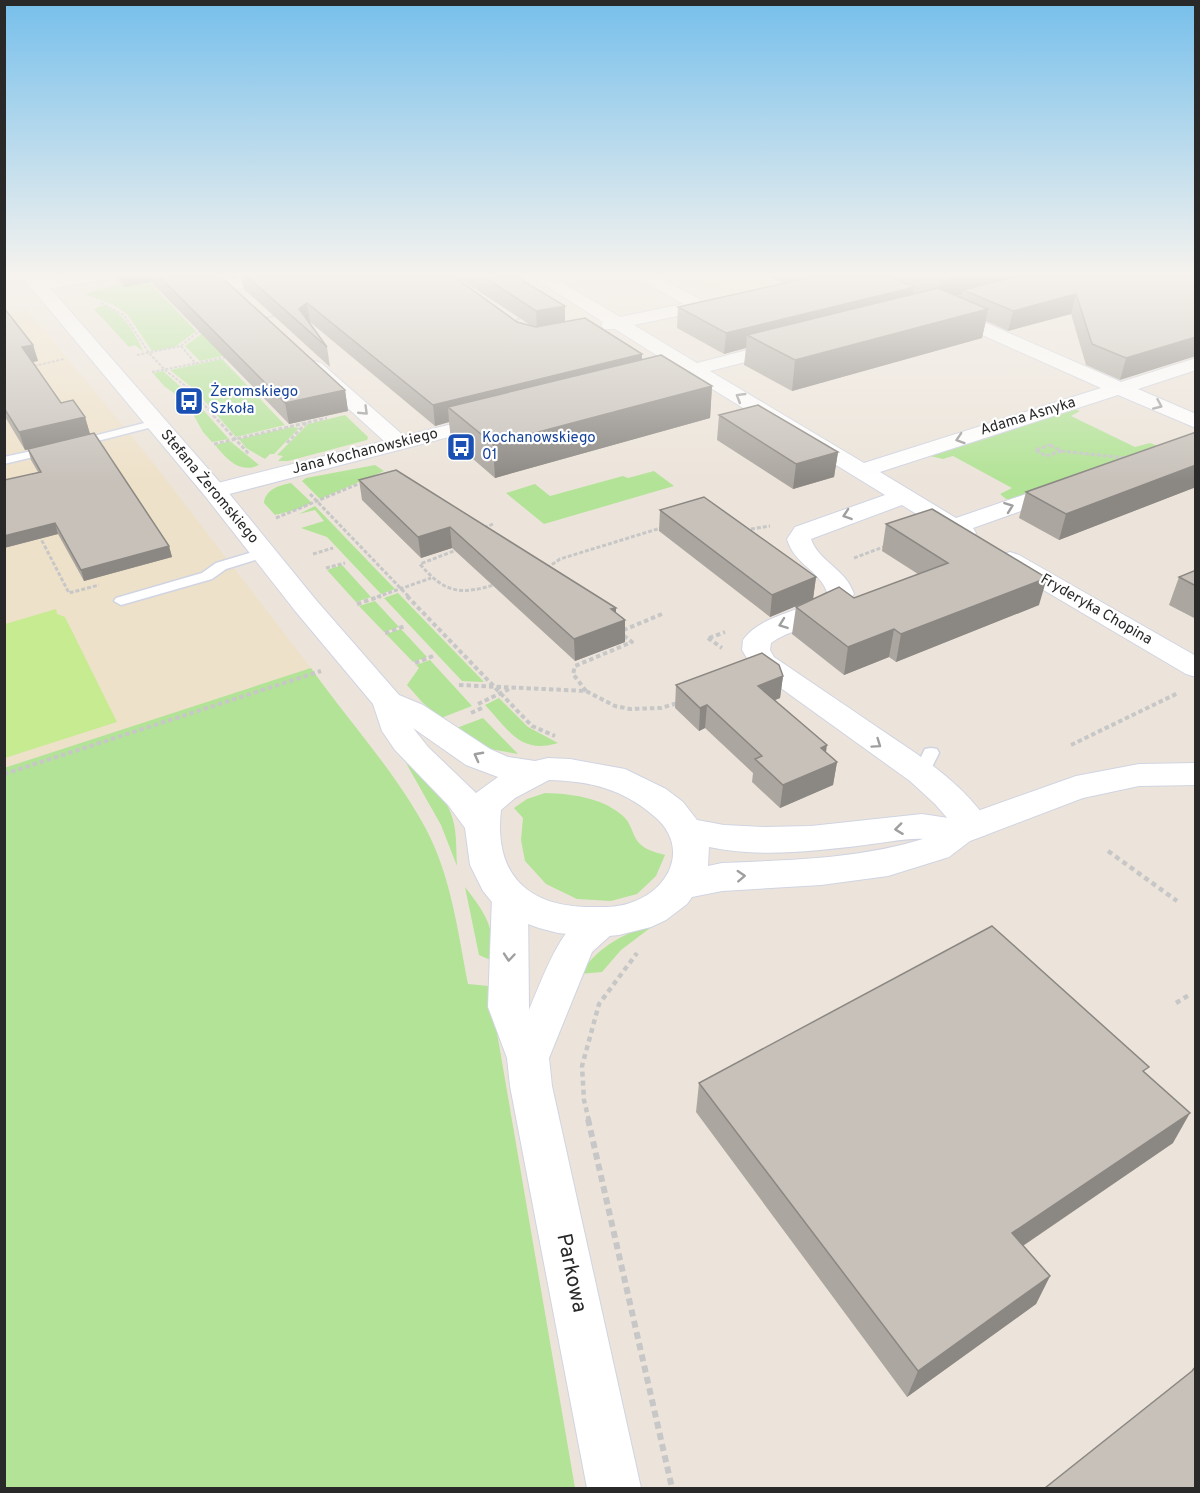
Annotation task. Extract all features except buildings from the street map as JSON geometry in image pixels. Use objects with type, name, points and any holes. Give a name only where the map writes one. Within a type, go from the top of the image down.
[{"type":"street","name":"Stefana Żeromskiego","points":[[87,343],[214,491],[388,702],[392,719],[403,741],[461,798],[483,826]]},
{"type":"street","name":"Fryderyka Chopina","points":[[651,343],[903,497],[1168,653],[1190,679]]},
{"type":"street","points":[[628,386],[800,343]]},
{"type":"street","points":[[1012,343],[1196,422]]},
{"type":"street","points":[[298,352],[400,444]]},
{"type":"street","name":"Adama Asnyka","points":[[861,471],[1196,364]]},
{"type":"street","name":"Jana Kochanowskiego","points":[[214,491],[506,417]]},
{"type":"street","points":[[954,527],[1087,480]]},
{"type":"street","points":[[903,497],[804,532],[799,539],[800,549],[840,584],[841,594],[833,603],[820,611],[770,629],[757,640],[756,650],[763,662],[926,763],[965,829]]},
{"type":"street","name":"Stefana Żeromskiego","points":[[388,702],[412,712],[478,757],[502,767],[534,772]]},
{"type":"street","points":[[549,769],[598,773],[632,784],[664,806],[686,830],[692,846],[692,868],[684,885],[669,900],[649,912],[626,920],[600,923],[573,922],[536,912],[510,898],[492,876],[483,849],[483,809],[491,799],[534,772],[549,769]]},
{"type":"street","points":[[684,885],[722,877],[821,872],[888,863],[936,848],[965,829],[1053,795],[1107,780],[1150,774],[1196,774]]},
{"type":"street","points":[[686,830],[724,838],[765,840],[811,839],[922,826],[965,829]]},
{"type":"street","name":"Parkowa","points":[[510,898],[508,1007],[528,1058],[531,1086],[614,1488]]},
{"type":"street","name":"Parkowa","points":[[528,1058],[577,944],[600,923]]},
{"type":"lane","points":[[4,461],[156,423]]},
{"type":"lane","points":[[121,601],[207,576],[221,566],[263,553]]},
{"type":"path","points":[[142,343],[165,370],[192,391],[242,448],[252,455]]},
{"type":"path","points":[[133,356],[181,346],[185,343]]},
{"type":"path","points":[[181,346],[196,364]]},
{"type":"path","points":[[142,374],[227,357]]},
{"type":"path","points":[[1061,451],[1046,456],[1035,450],[1050,445],[1061,451],[1132,458]]},
{"type":"path","points":[[303,487],[532,726],[560,738]]},
{"type":"path","points":[[478,530],[493,524]]},
{"type":"path","points":[[537,571],[547,568],[560,559],[672,525]]},
{"type":"path","points":[[742,530],[775,526]]},
{"type":"path","points":[[38,531],[69,593],[102,584]]},
{"type":"path","points":[[824,570],[896,543]]},
{"type":"path","points":[[313,554],[333,548]]},
{"type":"path","points":[[462,548],[420,564],[431,578],[446,589],[457,592],[471,591],[505,581]]},
{"type":"path","points":[[326,568],[345,562]]},
{"type":"path","points":[[357,604],[431,578]]},
{"type":"path","points":[[586,691],[573,674],[575,666],[632,642],[619,632],[662,614]]},
{"type":"path","points":[[385,633],[405,626]]},
{"type":"path","points":[[708,638],[730,630]]},
{"type":"path","points":[[415,663],[433,656]]},
{"type":"path","points":[[4,774],[321,671]]},
{"type":"path","points":[[1071,745],[1190,679]]},
{"type":"path","points":[[459,685],[586,691],[615,706],[630,709],[661,708],[684,700]]},
{"type":"path","points":[[478,704],[512,687]]},
{"type":"path","points":[[1108,850],[1178,901]]},
{"type":"path","points":[[642,949],[608,989],[599,1004],[582,1066],[584,1100],[672,1488]]},
{"type":"path","points":[[1176,1002],[1189,995]]},
{"type":"shaded area","points":[[4,343],[54,343],[144,451],[311,668],[5,768]]},
{"type":"green space","points":[[125,343],[139,343],[144,352],[135,345],[129,347]]},
{"type":"green space","points":[[146,343],[181,343],[175,347],[152,351]]},
{"type":"green space","points":[[190,343],[262,343],[275,345],[200,361],[185,346]]},
{"type":"green space","points":[[222,359],[285,425],[236,437],[195,390],[170,370]]},
{"type":"green space","points":[[163,371],[191,396],[181,398],[164,386],[153,373]]},
{"type":"green space","points":[[197,403],[229,439],[212,442],[203,432],[188,405]]},
{"type":"green space","points":[[1071,408],[1080,411],[1071,416],[1135,447],[1150,443],[1158,446],[1013,499],[1006,499],[1000,494],[1012,488],[953,456],[943,459],[930,456]]},
{"type":"green space","points":[[345,415],[368,437],[367,440],[288,461],[278,461],[283,456],[277,455],[308,424]]},
{"type":"green space","points":[[291,427],[299,428],[274,454],[270,454],[265,459],[246,448],[239,439]]},
{"type":"green space","points":[[230,441],[259,465],[245,468],[234,464],[215,445]]},
{"type":"green space","points":[[375,465],[384,471],[320,499],[302,481],[306,478]]},
{"type":"green space","points":[[654,471],[674,486],[544,524],[506,493],[535,484],[550,496],[623,476],[628,478]]},
{"type":"green space","points":[[291,483],[312,503],[275,515],[264,503],[265,498],[273,489]]},
{"type":"green space","points":[[315,506],[395,589],[381,594],[327,537],[301,528],[324,521],[315,510],[299,514]]},
{"type":"green space","points":[[342,565],[371,597],[356,602],[327,570]]},
{"type":"green space","points":[[398,593],[484,682],[462,681],[384,598]]},
{"type":"green space","points":[[375,601],[399,627],[384,632],[359,606]]},
{"type":"green space","points":[[56,609],[57,614],[65,617],[117,722],[5,758],[5,624]]},
{"type":"green space","points":[[401,629],[427,657],[413,662],[386,634]]},
{"type":"green space","points":[[430,660],[472,706],[441,718],[423,703],[407,685],[419,668],[416,665]]},
{"type":"green space","points":[[311,668],[386,767],[426,829],[448,885],[468,984],[489,986],[575,1488],[5,1488],[4,768]]},
{"type":"green space","points":[[499,698],[528,727],[558,743],[534,746],[516,738],[485,705]]},
{"type":"green space","points":[[483,718],[518,754],[484,748],[454,729]]},
{"type":"green space","points":[[406,763],[434,788],[450,811],[455,831],[457,866],[441,825]]},
{"type":"green space","points":[[545,793],[595,800],[622,815],[642,845],[665,855],[656,876],[637,894],[611,901],[577,899],[546,884],[525,861],[521,840],[523,818],[514,808],[527,799]]},
{"type":"green space","points":[[465,887],[488,922],[495,962],[479,955]]},
{"type":"green space","points":[[658,922],[621,950],[602,972],[580,974],[596,955],[614,941]]},
{"type":"place","name":"Żeromskiego Szkoła","points":[[189,401]]},
{"type":"place","name":"Kochanowskiego 01","points":[[461,447]]}]
